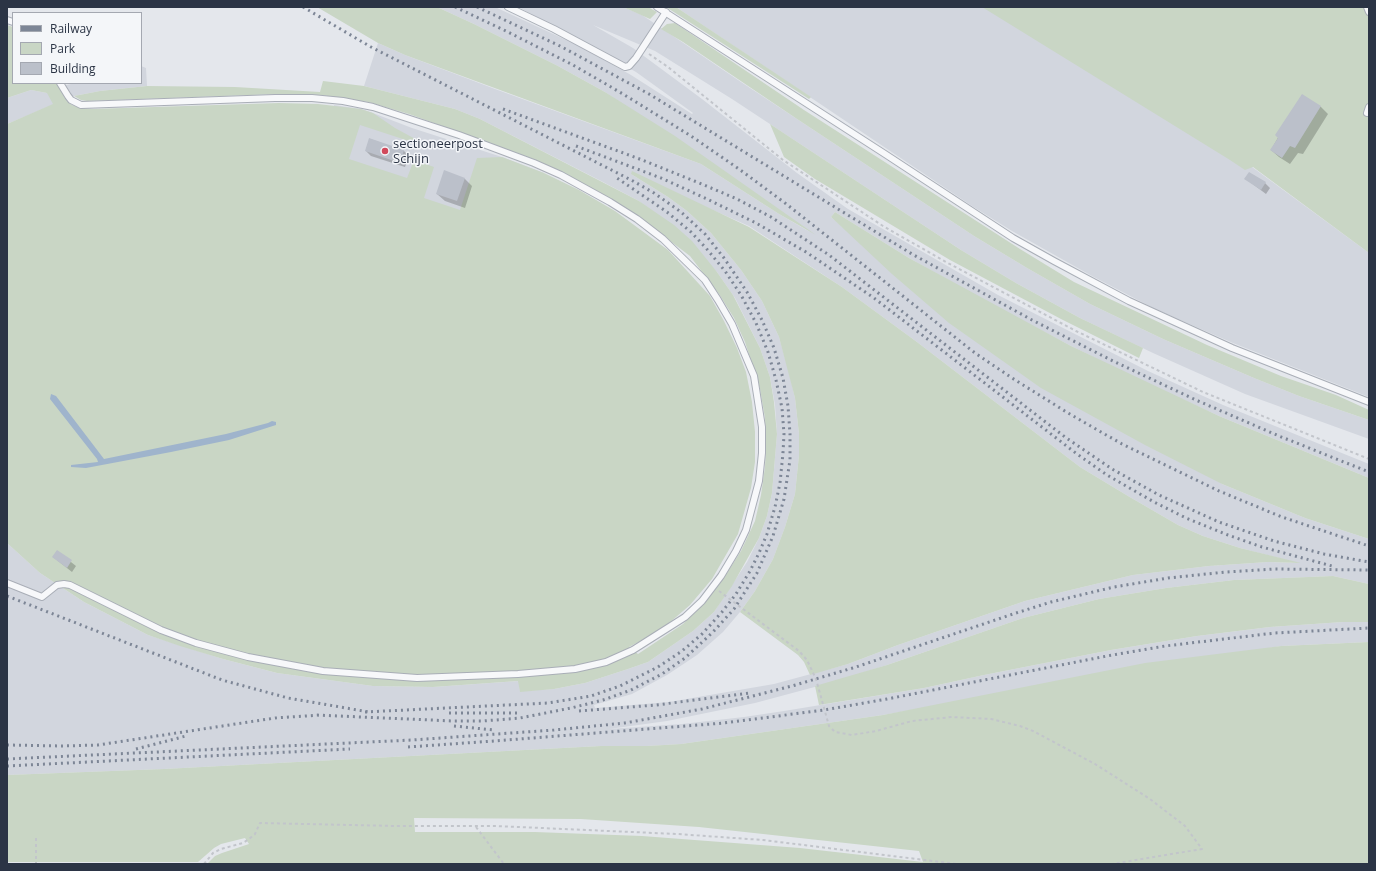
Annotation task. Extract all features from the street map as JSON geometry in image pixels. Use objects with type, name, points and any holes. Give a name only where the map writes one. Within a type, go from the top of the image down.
[{"type":"lane","points":[[508,7],[554,29],[625,67],[629,66],[642,49],[666,12]]},
{"type":"lane","points":[[657,7],[1013,238],[1086,279],[1129,301],[1232,348],[1369,402]]},
{"type":"lane","points":[[1367,7],[1369,12]]},
{"type":"lane","points":[[7,583],[42,597],[58,585],[70,585],[161,630],[196,643],[248,657],[323,671],[417,678],[552,672],[575,669],[606,662],[633,650],[685,617],[702,601],[736,551],[746,530],[759,481],[762,453],[762,426],[758,397],[754,376],[732,324],[705,280],[663,239],[637,219],[610,202],[561,175],[534,163],[459,135],[373,107],[342,101],[312,98],[81,105],[68,96],[61,84]]},
{"type":"path","points":[[642,49],[668,67],[783,160],[883,226],[946,262],[1076,331],[1202,392],[1369,459]]},
{"type":"path","points":[[713,586],[800,651],[807,660],[816,679],[825,717],[829,726],[835,732],[852,735],[876,731],[912,721],[952,717],[991,719],[1020,726],[1033,731],[1095,764],[1150,799],[1185,826],[1202,849],[1112,864]]},
{"type":"path","points":[[204,864],[213,853],[243,843],[249,839],[255,834],[260,824],[476,826],[580,829],[763,840],[958,864]]},
{"type":"path","points":[[476,826],[504,864]]},
{"type":"path","points":[[36,838],[36,864]]},
{"type":"shaded area","points":[[437,7],[495,7],[579,46],[631,75],[692,114],[693,113],[636,72],[518,7],[623,7],[642,15],[974,236],[1090,304],[1163,339],[1254,378],[1299,396],[1369,420],[1369,439],[1245,394],[1153,353],[1080,318],[1016,283],[961,250],[732,99],[655,51],[593,25],[633,48],[702,99],[797,173],[848,209],[998,295],[1148,371],[1223,405],[1369,464],[1369,478],[1219,416],[1144,382],[993,305],[909,258],[835,212],[831,217],[846,230],[1222,484],[1305,518],[1369,539],[1369,584],[1333,576],[1234,580],[1166,588],[1099,599],[1023,618],[837,681],[755,703],[667,721],[609,729],[682,724],[784,711],[924,688],[1111,650],[1197,636],[1270,627],[1343,622],[1369,622],[1369,642],[1281,646],[883,715],[681,744],[601,746],[164,769],[7,775],[7,543],[40,573],[84,602],[148,635],[223,659],[277,673],[373,686],[433,687],[519,681],[520,691],[554,689],[585,683],[648,662],[693,631],[714,612],[747,562],[759,538],[767,516],[772,493],[777,434],[775,405],[770,377],[760,348],[735,298],[717,272],[639,201],[603,182],[480,119],[455,109],[364,86],[378,43],[405,55],[495,89],[701,164],[810,232],[605,92],[558,66]],"holes":[[[631,174],[749,226],[842,287],[917,342],[1080,467],[1178,525],[1203,536],[1240,548],[1298,563],[1268,562],[1209,566],[1133,575],[1025,601],[848,664],[774,684],[669,702],[595,708],[594,705],[632,694],[667,675],[697,655],[723,632],[740,612],[755,591],[773,559],[795,494],[799,455],[799,434],[795,398],[789,372],[779,337],[762,301],[741,270],[711,233],[687,211],[668,197]]]},
{"type":"shaded area","points":[[676,7],[1012,7],[1252,167],[1369,253],[1369,397],[1233,343],[1155,309],[1012,231],[972,206]]},
{"type":"shaded area","points":[[142,66],[146,68],[147,86],[100,91],[74,96],[7,124],[7,98],[31,90],[47,93],[66,85],[142,84]]},
{"type":"shaded area","points":[[334,105],[361,109],[412,128],[502,157],[544,173],[472,225],[342,160]]},
{"type":"green space","points":[[317,7],[437,7],[558,66],[605,92],[675,136],[816,235],[779,214],[701,164],[405,55],[378,43]]},
{"type":"green space","points":[[623,7],[648,7],[657,12],[650,19]]},
{"type":"green space","points":[[666,7],[676,7],[811,97],[809,99]]},
{"type":"green space","points":[[982,7],[1369,7],[1369,253],[1253,167],[1245,170]]},
{"type":"green space","points":[[675,23],[804,110],[1074,282],[1207,345],[1281,376],[1336,395],[1369,410],[1369,420],[1299,396],[1163,339],[1090,304],[1027,268],[974,236],[683,42],[661,29],[667,24]]},
{"type":"green space","points":[[7,25],[12,27],[12,84],[59,84],[68,102],[80,108],[92,109],[279,103],[318,104],[361,109],[373,113],[395,128],[419,141],[418,144],[360,125],[349,159],[407,178],[414,160],[434,167],[424,198],[460,210],[477,158],[502,157],[544,173],[579,190],[615,211],[668,250],[710,296],[737,348],[746,372],[752,402],[755,432],[755,462],[751,488],[738,534],[712,579],[690,605],[661,630],[629,647],[638,654],[683,624],[705,602],[727,573],[741,551],[755,521],[765,467],[765,418],[760,389],[745,342],[734,318],[719,294],[690,256],[633,213],[601,193],[533,159],[409,114],[368,102],[321,95],[278,94],[87,101],[81,100],[74,96],[100,91],[147,86],[235,87],[320,92],[323,81],[364,86],[455,109],[480,119],[639,201],[674,225],[692,241],[733,295],[760,348],[770,377],[774,402],[777,434],[772,493],[767,516],[759,538],[732,586],[714,612],[693,631],[648,662],[585,683],[554,689],[520,692],[518,681],[433,687],[373,686],[277,673],[180,646],[148,635],[84,602],[40,573],[7,543],[7,124],[53,104],[47,93],[31,90],[7,98]]},
{"type":"green space","points":[[770,124],[961,250],[1016,283],[1080,318],[1143,348],[1139,358],[1061,319],[950,260],[815,179],[784,157]]},
{"type":"green space","points":[[632,171],[749,227],[842,287],[917,342],[1080,467],[1128,496],[1178,525],[1203,536],[1240,548],[1301,563],[1268,562],[1209,566],[1133,575],[1025,601],[848,664],[810,675],[804,662],[798,655],[740,612],[755,591],[773,559],[795,494],[799,455],[799,434],[795,398],[779,337],[762,301],[741,270],[711,233],[687,211],[668,197],[631,174]]},
{"type":"green space","points":[[835,212],[909,258],[1071,346],[1219,416],[1369,478],[1369,539],[1305,518],[1222,484],[1145,445],[1041,388],[949,323],[892,274],[831,217]]},
{"type":"green space","points":[[1333,576],[1369,584],[1369,622],[1343,622],[1270,627],[1197,636],[1111,650],[924,688],[819,705],[815,686],[887,665],[1023,618],[1099,599],[1166,588],[1234,580]]},
{"type":"green space","points":[[1369,642],[1369,864],[207,864],[215,856],[249,844],[245,838],[221,844],[198,862],[7,862],[7,775],[164,769],[601,746],[681,744],[883,715],[1145,663],[1281,646]],"holes":[[[414,818],[581,819],[699,827],[919,851],[923,862],[800,848],[642,836],[535,832],[415,832]]]},
{"type":"water","points":[[51,394],[56,396],[104,459],[226,434],[272,421],[276,422],[276,425],[229,440],[171,452],[86,468],[71,467],[71,465],[98,462],[50,399]]},
{"type":"building","points":[[1302,94],[1321,106],[1295,148],[1290,146],[1282,158],[1270,150],[1278,138],[1275,135]]},
{"type":"building","name":"sectioneerpost Schijn","points":[[369,138],[404,150],[400,163],[365,151]]},
{"type":"building","points":[[444,170],[465,178],[457,201],[436,194]]},
{"type":"building","points":[[1249,172],[1266,182],[1261,190],[1244,179]]},
{"type":"building","points":[[57,550],[72,560],[67,568],[52,557]]},
{"type":"railway","points":[[303,7],[371,47],[633,181],[654,193],[681,212],[705,234],[724,258],[747,292],[762,320],[774,348],[783,378],[788,406],[790,434],[790,460],[784,499],[773,536],[757,573],[734,609],[713,632],[685,658],[662,674],[631,690],[603,700],[520,718],[483,721],[453,721],[316,715]]},
{"type":"railway","points":[[455,7],[573,65],[691,136],[785,203],[975,353],[1068,413],[1122,444],[1219,491],[1282,517],[1369,546]]},
{"type":"railway","points":[[477,7],[560,46],[649,94],[912,254],[1032,320],[1113,361],[1196,400],[1279,436],[1369,472]]},
{"type":"railway","points":[[503,109],[637,158],[697,182],[737,199],[771,217],[829,255],[1065,437],[1112,469],[1159,495],[1219,522],[1274,541],[1324,554],[1369,562]]},
{"type":"railway","points":[[576,146],[661,178],[707,199],[756,223],[806,252],[874,298],[1077,454],[1107,475],[1154,502],[1186,518],[1228,535],[1262,547],[1332,566]]},
{"type":"railway","points":[[365,712],[548,703],[591,696],[620,686],[658,667],[682,651],[702,634],[736,594],[759,553],[767,534],[775,507],[780,483],[784,434],[782,408],[768,352],[756,323],[741,295],[725,271],[706,248],[691,232],[667,212],[614,176]]},
{"type":"railway","points":[[7,759],[412,740],[554,730],[625,723],[702,709],[792,686],[856,667],[1051,602],[1114,587],[1168,578],[1226,572],[1275,569],[1369,570]]},
{"type":"railway","points":[[7,596],[222,680],[288,698],[369,712]]},
{"type":"railway","points":[[408,747],[724,723],[824,710],[1165,646],[1275,633],[1369,628]]},
{"type":"railway","points":[[579,711],[656,705],[750,693]]},
{"type":"railway","points":[[449,713],[521,713]]},
{"type":"railway","points":[[7,745],[98,745],[275,718],[321,715]]},
{"type":"railway","points":[[454,726],[494,730]]},
{"type":"railway","points":[[136,749],[186,736]]},
{"type":"railway","points":[[7,766],[350,749]]},
{"type":"place","name":"sectioneerpost Schijn","points":[[385,151]]}]
